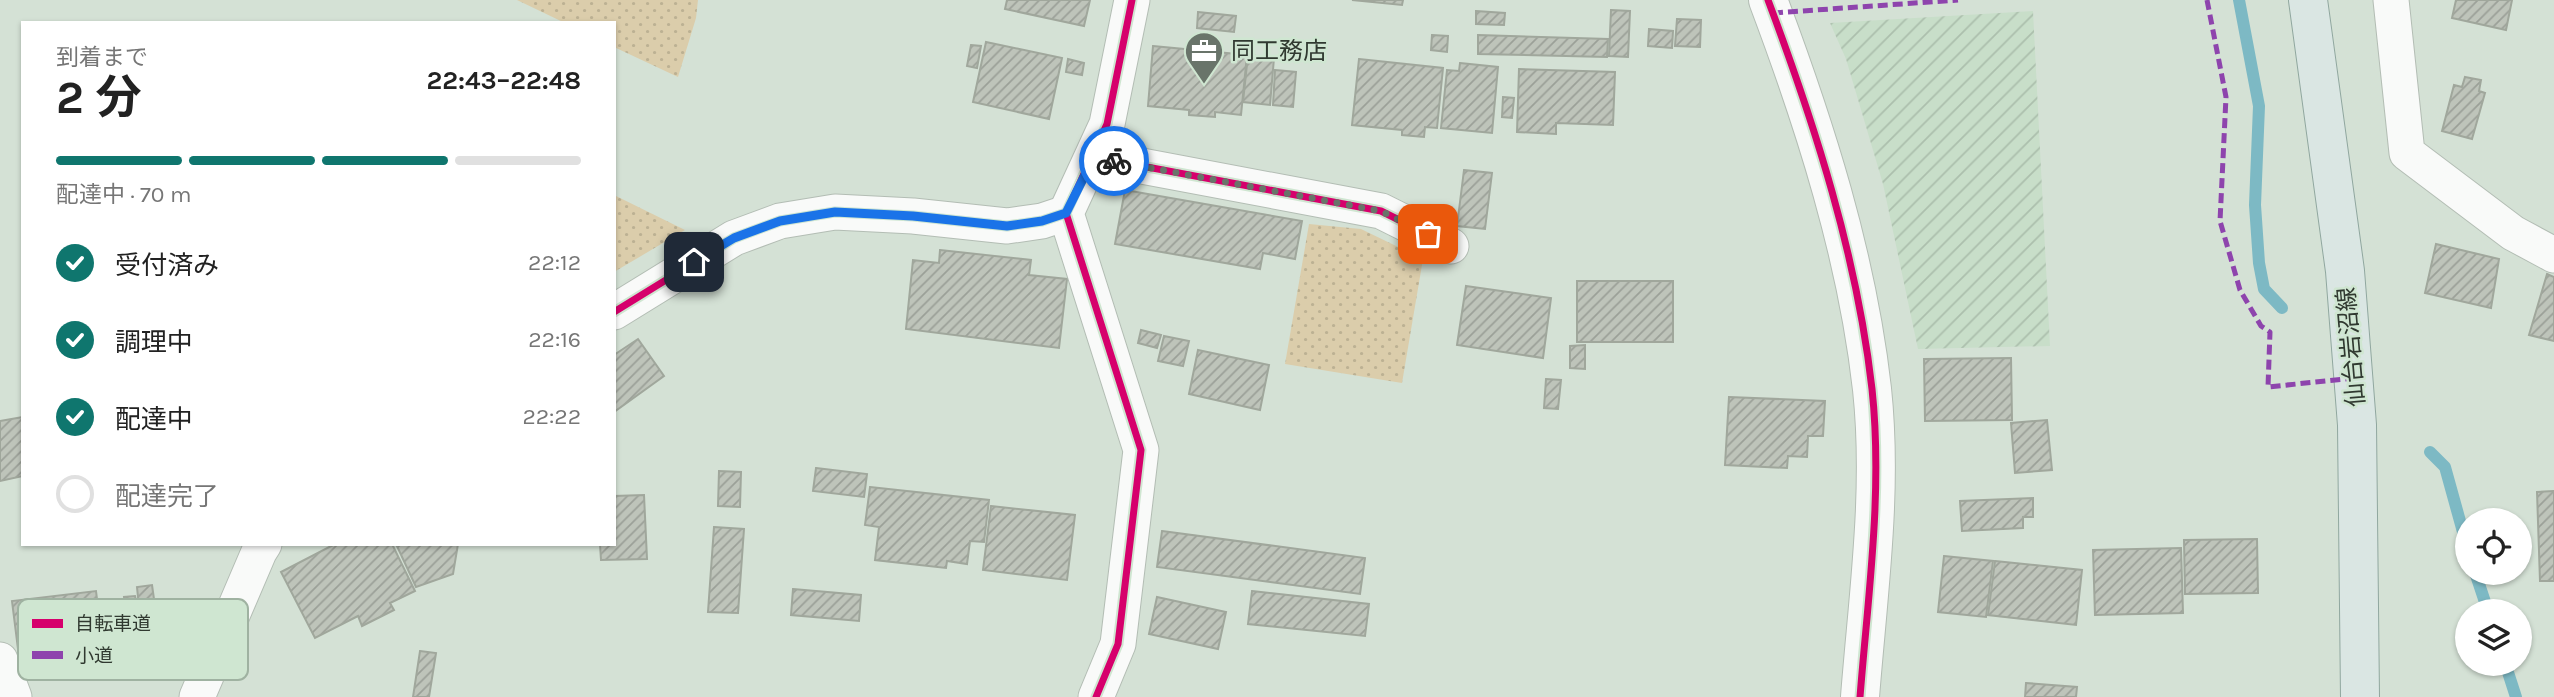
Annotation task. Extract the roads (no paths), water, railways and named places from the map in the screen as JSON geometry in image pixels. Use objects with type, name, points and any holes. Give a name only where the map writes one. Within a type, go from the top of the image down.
[{"type":"main road","name":"仙台岩沼線","points":[[2308,0],[2345,271],[2357,413],[2360,697]]},
{"type":"street","points":[[1096,697],[1118,644],[1141,450],[1066,213],[1107,124],[1132,0]]},
{"type":"street","points":[[1768,0],[1804,96],[1851,263],[1872,390],[1876,474],[1860,697]]},
{"type":"street","points":[[2391,0],[2407,153],[2513,233],[2554,254]]},
{"type":"street","points":[[1094,157],[1381,211],[1451,246]]},
{"type":"street","points":[[616,311],[734,238],[780,221],[835,212],[913,216],[1007,226],[1042,221],[1066,213]]},
{"type":"street","points":[[238,599],[263,546]]},
{"type":"street","points":[[0,660],[14,697]]},
{"type":"street","points":[[197,697],[204,680]]},
{"type":"waterway","points":[[2239,0],[2259,106],[2255,205],[2259,263],[2264,289],[2282,308]]},
{"type":"waterway","points":[[2430,452],[2445,467],[2456,508]]},
{"type":"waterway","points":[[2479,585],[2484,599]]},
{"type":"waterway","points":[[2509,676],[2516,697]]},
{"type":"place","name":"同工務店","points":[[1204,85]]}]
